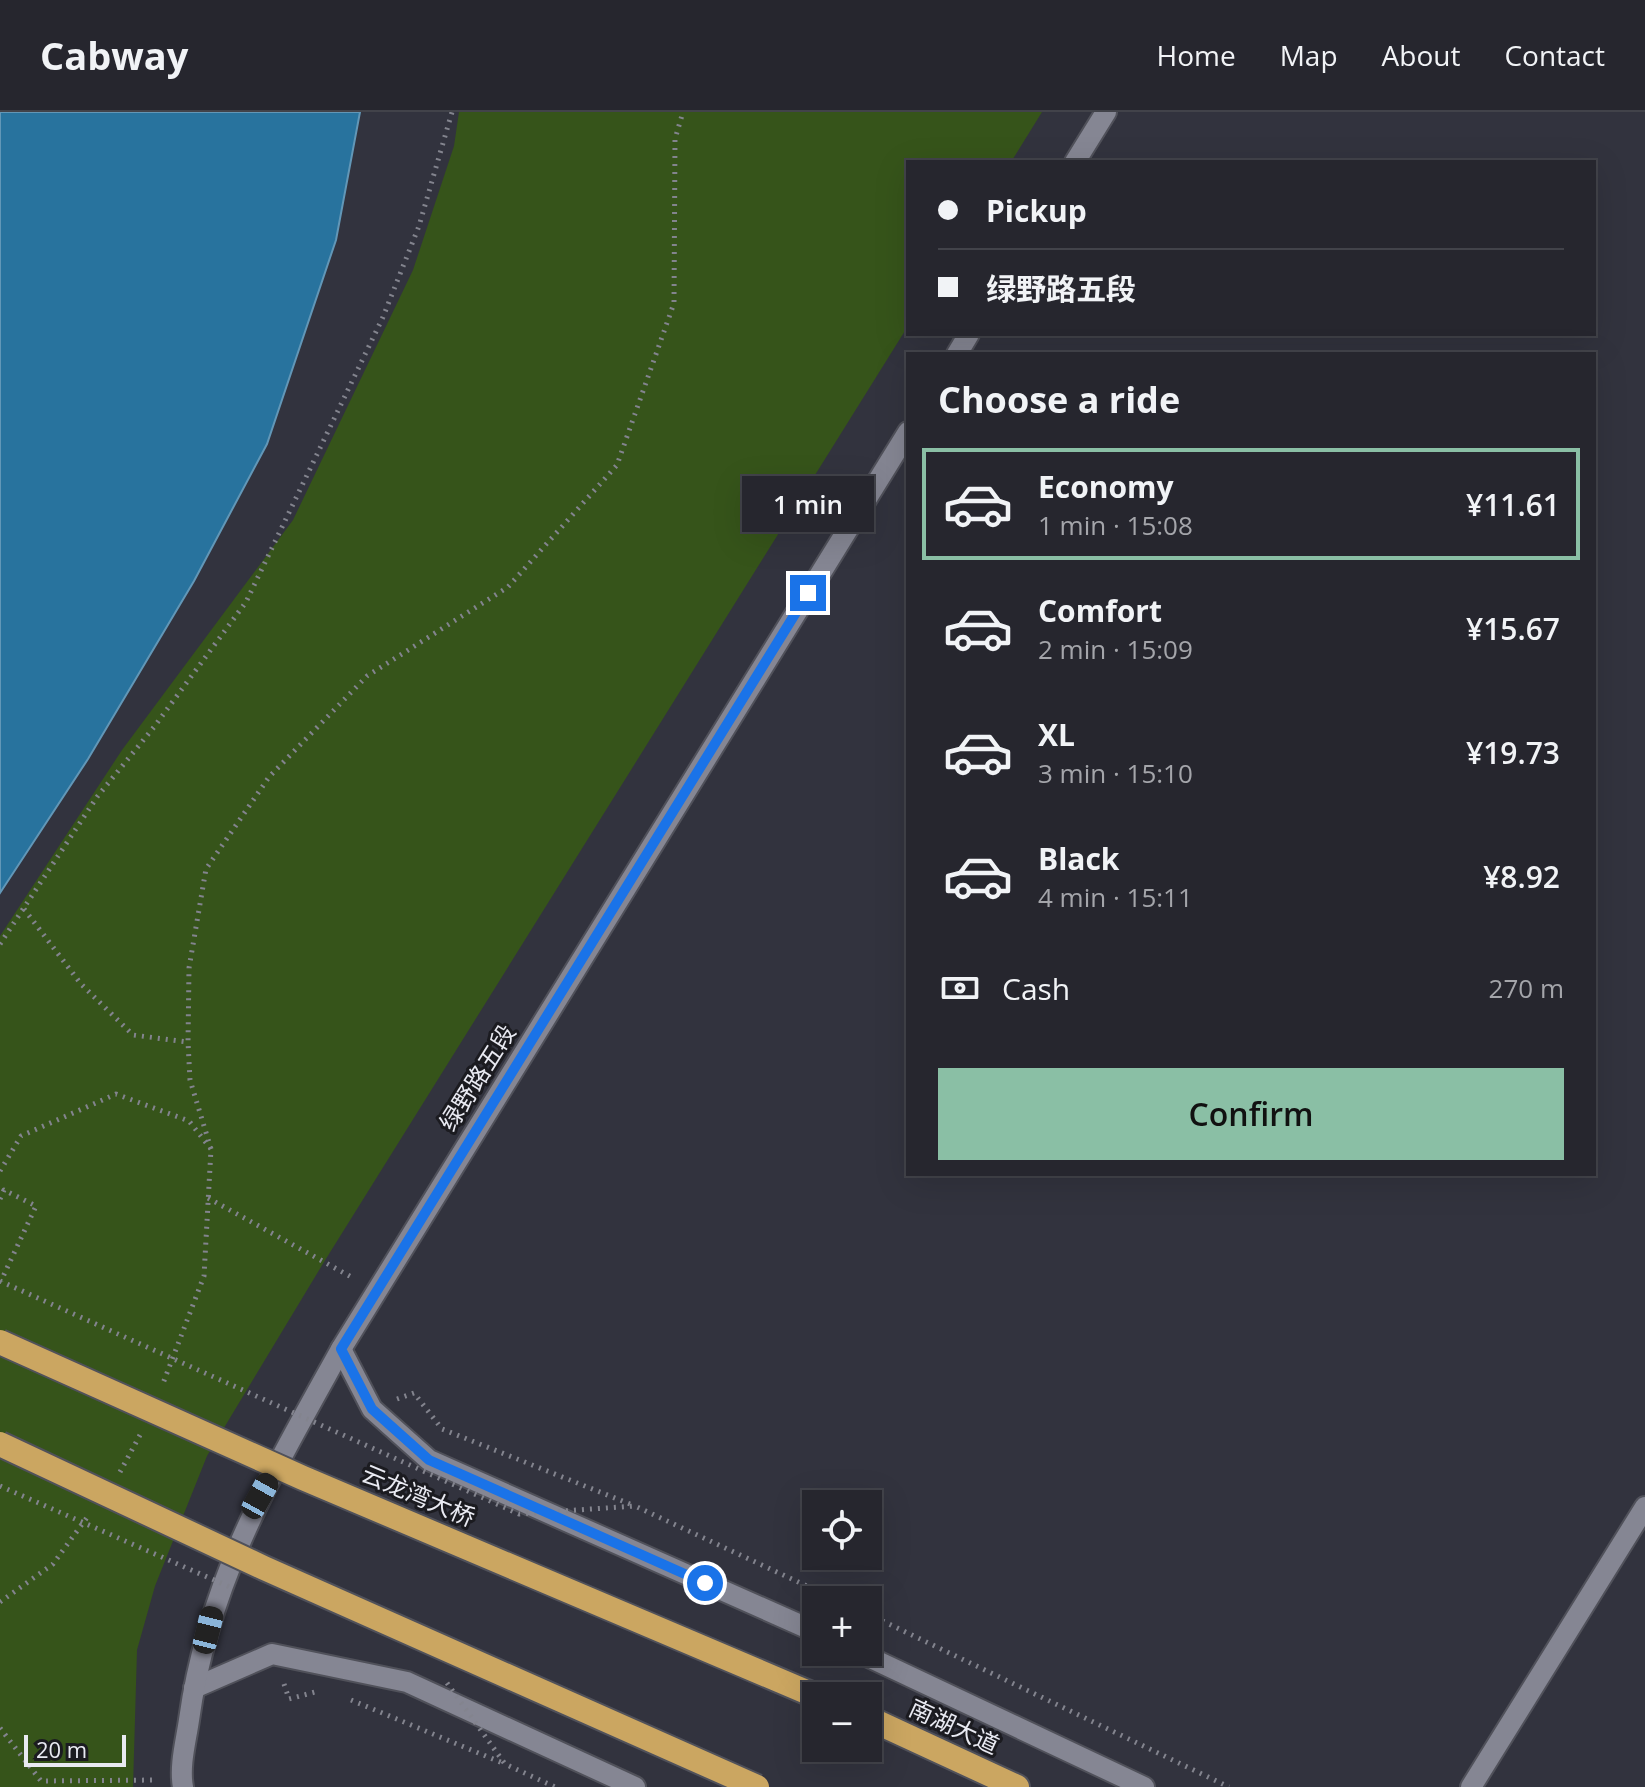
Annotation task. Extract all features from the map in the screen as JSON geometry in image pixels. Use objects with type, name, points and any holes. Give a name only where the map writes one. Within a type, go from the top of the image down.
[{"type":"highway","name":"云龙湾大桥","points":[[0,1342],[303,1478],[802,1690]]},
{"type":"highway","points":[[0,1444],[264,1568],[757,1787]]},
{"type":"highway","name":"南湖大道","points":[[882,1724],[1017,1787]]},
{"type":"street","points":[[1076,160],[1106,112]]},
{"type":"street","name":"绿野路五段","points":[[182,1782],[194,1688],[215,1601],[260,1496],[341,1349],[906,435]]},
{"type":"street","points":[[341,1349],[372,1409],[429,1460],[802,1626]]},
{"type":"street","points":[[1471,1787],[1645,1507]]},
{"type":"street","points":[[194,1688],[272,1654],[407,1682],[635,1787]]},
{"type":"street","points":[[882,1663],[1144,1787]]},
{"type":"path","points":[[0,944],[97,797],[154,727],[246,602],[383,317],[419,226],[452,112]]},
{"type":"path","points":[[161,1388],[204,1276],[211,1149],[190,1080],[188,1042],[189,968],[206,869],[269,777],[367,676],[508,587],[617,465],[674,303],[675,139],[683,112]]},
{"type":"path","points":[[24,909],[81,984],[133,1035],[188,1042]]},
{"type":"path","points":[[0,1171],[21,1136],[116,1094],[189,1121],[211,1149]]},
{"type":"path","points":[[0,1199],[4,1190],[36,1206],[0,1281],[519,1514],[635,1506]]},
{"type":"path","points":[[208,1198],[377,1291]]},
{"type":"path","points":[[414,1393],[442,1429],[635,1506],[807,1586]]},
{"type":"path","points":[[114,1480],[131,1456],[143,1429]]},
{"type":"path","points":[[0,1486],[232,1588]]},
{"type":"path","points":[[0,1602],[53,1564],[97,1504]]},
{"type":"path","points":[[882,1621],[1229,1787]]},
{"type":"path","points":[[434,1678],[449,1684],[505,1764]]},
{"type":"path","points":[[289,1699],[327,1690]]},
{"type":"path","points":[[341,1696],[555,1787]]},
{"type":"path","points":[[0,1728],[42,1784],[182,1782]]},
{"type":"green space","points":[[459,112],[1042,112],[1012,160],[906,160],[906,329],[324,1262],[207,1456],[155,1586],[137,1650],[133,1787],[0,1787],[0,936],[122,750],[293,520],[413,270],[454,146]]},
{"type":"water","points":[[0,112],[360,112],[336,240],[267,444],[194,581],[88,759],[0,893]]},
{"type":"route","points":[[705,1583],[429,1460],[372,1409],[341,1349],[808,593]]}]
